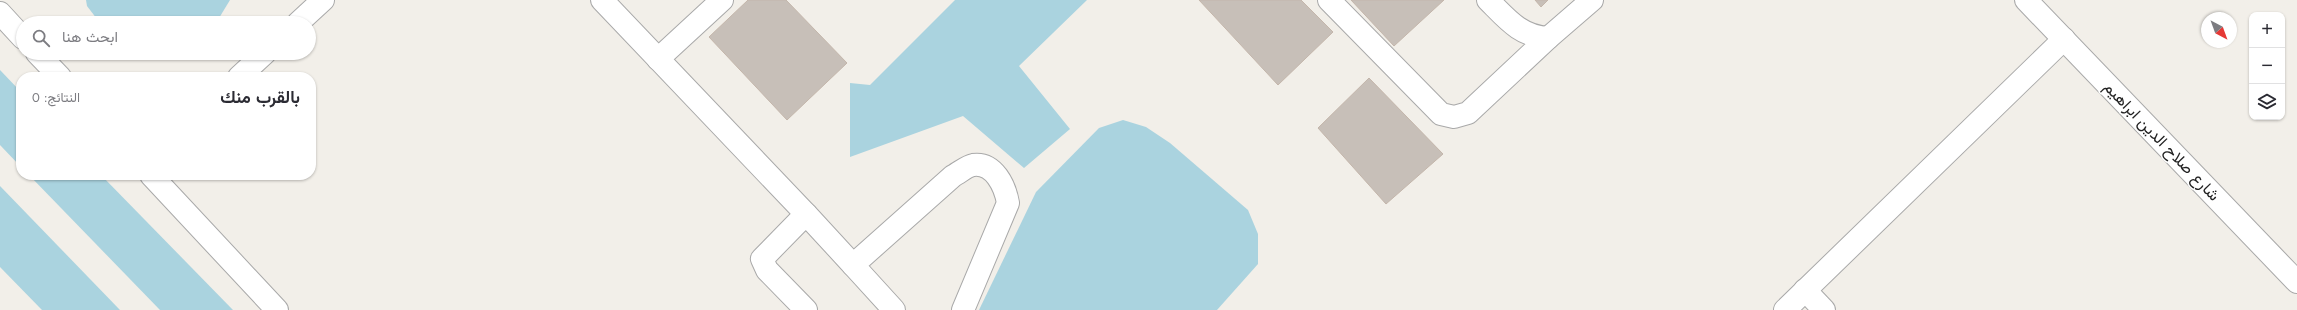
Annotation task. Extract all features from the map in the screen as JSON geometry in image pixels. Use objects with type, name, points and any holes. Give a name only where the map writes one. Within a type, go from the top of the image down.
[{"type":"street","points":[[306,16],[323,0]]},
{"type":"street","points":[[602,0],[806,214],[894,310]]},
{"type":"street","points":[[658,59],[722,0]]},
{"type":"street","points":[[1329,0],[1441,114],[1454,117],[1468,113],[1548,38],[1592,0]]},
{"type":"street","points":[[1488,0],[1510,23],[1533,37],[1548,38]]},
{"type":"street","name":"شارع صلاح الدين ابراهيم","points":[[2026,0],[2297,282]]},
{"type":"street","points":[[0,13],[16,30]]},
{"type":"street","points":[[1785,310],[2064,39]]},
{"type":"street","points":[[44,60],[55,72]]},
{"type":"street","points":[[244,72],[257,60]]},
{"type":"street","points":[[853,266],[953,176],[973,165],[988,167],[997,176],[1006,191],[1008,203],[962,310]]},
{"type":"street","points":[[156,180],[277,310]]},
{"type":"street","points":[[806,214],[762,260],[767,270],[806,310]]},
{"type":"street","points":[[1805,290],[1824,310]]},
{"type":"water","points":[[86,0],[230,0],[220,16],[95,16],[87,6]]},
{"type":"water","points":[[955,0],[1087,0],[1019,66],[1070,129],[1024,168],[963,116],[850,157],[850,83],[870,85]]},
{"type":"water","points":[[0,70],[16,87],[16,162],[0,145]]},
{"type":"water","points":[[1123,120],[1146,127],[1170,143],[1248,210],[1258,234],[1258,264],[1217,310],[979,310],[1036,192],[1099,128]]},
{"type":"water","points":[[34,180],[106,180],[233,310],[160,310]]},
{"type":"water","points":[[0,186],[120,310],[42,310],[0,267]]},
{"type":"building","points":[[748,0],[786,0],[847,63],[787,120],[709,37]]},
{"type":"building","points":[[1199,0],[1301,0],[1333,32],[1278,85]]},
{"type":"building","points":[[1351,0],[1444,0],[1394,46]]},
{"type":"building","points":[[1535,0],[1548,0],[1541,7]]},
{"type":"building","points":[[1369,78],[1443,154],[1386,204],[1318,128]]}]
